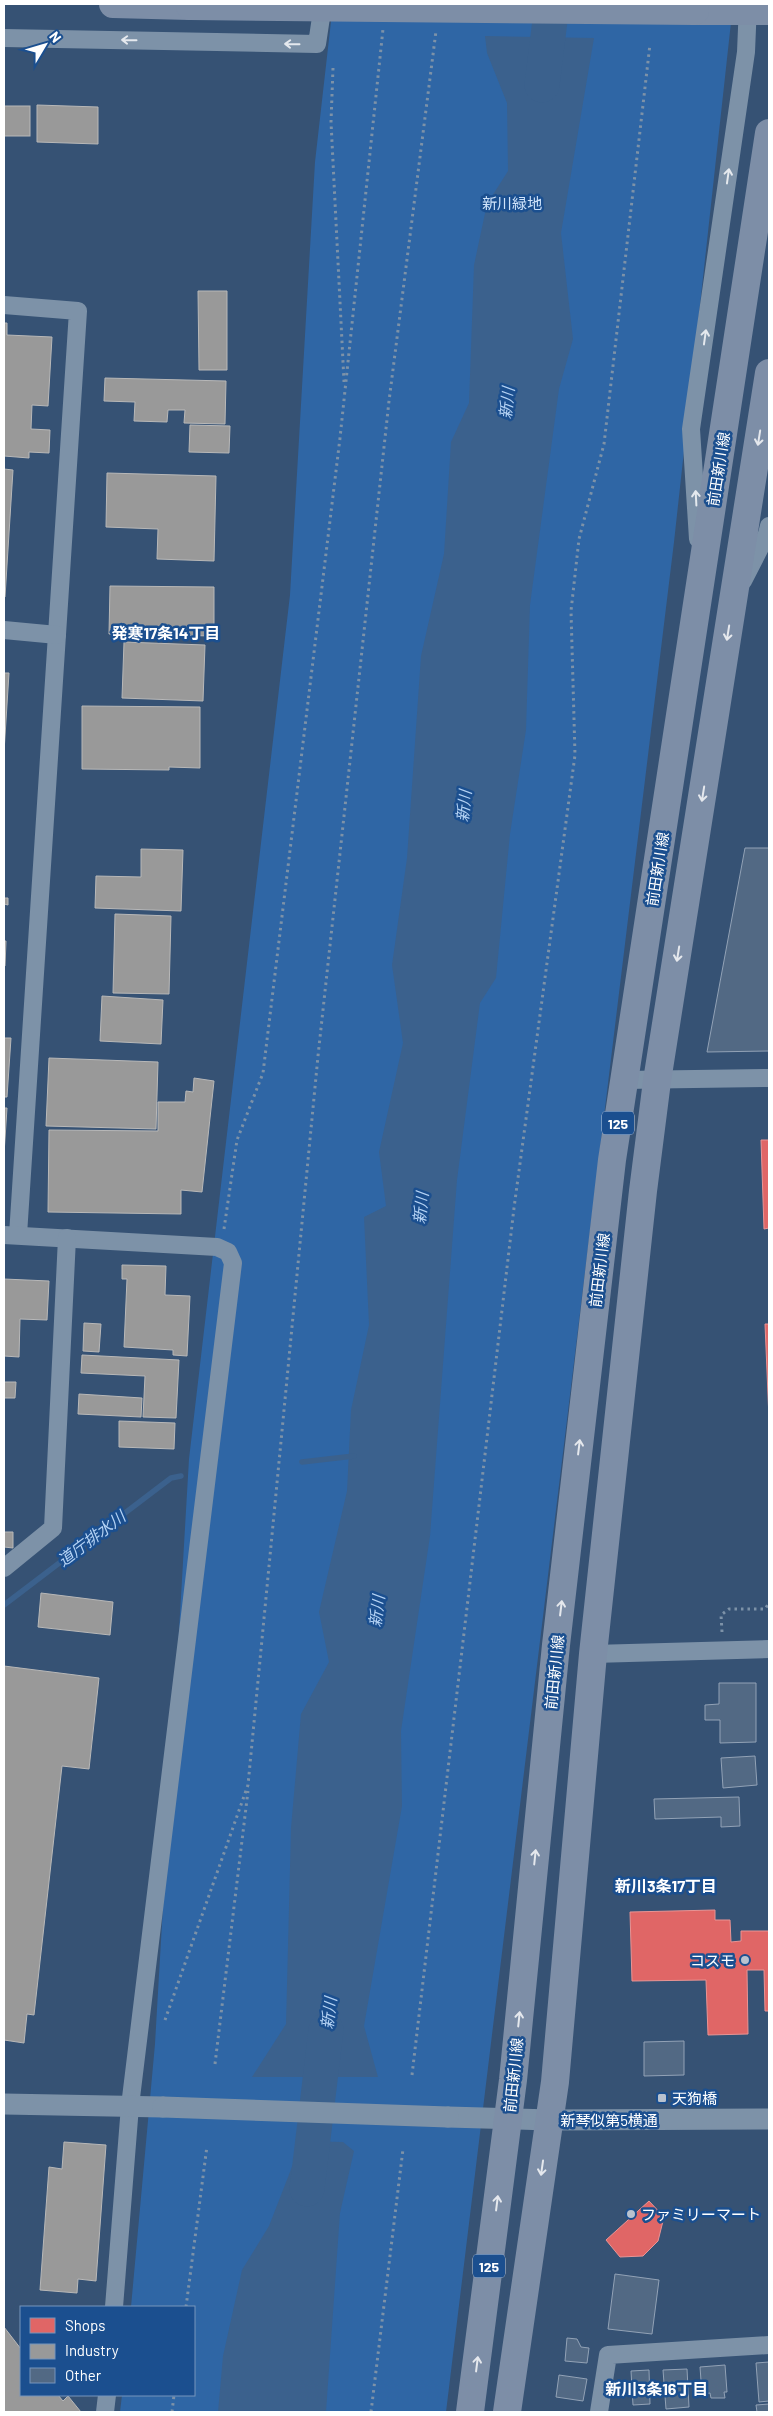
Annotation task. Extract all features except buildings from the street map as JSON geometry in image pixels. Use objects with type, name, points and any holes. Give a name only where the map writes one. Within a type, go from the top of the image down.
[{"type":"main road","points":[[113,4],[695,11],[756,8]]},
{"type":"main road","name":"前田新川線","points":[[470,2412],[508,2119],[556,1645],[612,1160],[769,133]]},
{"type":"main road","name":"125","points":[[507,2412],[555,2082],[593,1654],[642,1201],[657,1081],[769,373]]},
{"type":"street","points":[[4,38],[317,44],[322,4]]},
{"type":"street","points":[[700,582],[691,430],[746,52],[756,8]]},
{"type":"street","points":[[4,305],[78,311],[57,635],[11,1235],[217,1247],[228,1252],[233,1263],[130,2106],[114,2306]]},
{"type":"street","points":[[734,599],[767,534],[769,526]]},
{"type":"street","points":[[4,630],[57,635]]},
{"type":"street","points":[[624,1080],[769,1078]]},
{"type":"street","points":[[4,1568],[53,1528],[67,1238]]},
{"type":"street","points":[[593,1654],[769,1649]]},
{"type":"street","name":"新琴似第5横通","points":[[4,2104],[130,2106],[550,2120],[769,2119]]},
{"type":"street","points":[[599,2412],[608,2355],[769,2345]]},
{"type":"street","points":[[105,2412],[107,2396]]},
{"type":"path","points":[[215,2064],[248,1785],[319,1046],[389,401],[437,23]]},
{"type":"path","points":[[224,1229],[237,1140],[263,1073],[345,393],[383,29]]},
{"type":"path","points":[[412,2075],[514,1208],[575,755],[571,611],[579,539],[604,444],[650,44]]},
{"type":"path","points":[[333,68],[331,122],[345,393]]},
{"type":"path","points":[[722,1633],[721,1616],[729,1609],[765,1608],[769,1603]]},
{"type":"path","points":[[165,2020],[248,1785]]},
{"type":"path","points":[[186,2306],[207,2146]]},
{"type":"path","points":[[371,2412],[404,2149]]},
{"type":"path","points":[[172,2412],[174,2396]]},
{"type":"green space","name":"新川緑地","points":[[333,4],[733,4],[674,542],[446,2412],[120,2412],[122,2396],[195,2396],[195,2306],[131,2306],[155,2044],[189,1459],[290,595],[315,162]]},
{"type":"water","points":[[485,36],[594,38],[561,233],[573,339],[559,389],[530,605],[526,730],[510,834],[496,978],[480,1003],[457,1180],[430,1536],[401,1731],[402,1806],[364,2026],[378,2077],[252,2077],[286,2024],[291,1828],[301,1714],[329,1662],[319,1612],[347,1491],[351,1410],[369,1325],[364,1217],[386,1206],[379,1152],[403,1043],[392,965],[407,858],[421,656],[444,554],[451,442],[469,403],[474,265],[487,204],[508,171],[507,103],[487,53]]},
{"type":"water","points":[[302,2141],[343,2142],[354,2151],[340,2213],[326,2412],[218,2412],[223,2356],[242,2270],[269,2226]]},
{"type":"waterway","name":"新川","points":[[542,85],[552,4]]},
{"type":"waterway","name":"道庁排水川","points":[[302,1462],[354,1456]]},
{"type":"waterway","name":"道庁排水川","points":[[4,1605],[171,1478],[181,1476]]},
{"type":"waterway","name":"新川","points":[[307,2189],[326,2030]]},
{"type":"place","name":"コスモ","points":[[745,1960]]},
{"type":"place","name":"天狗橋","points":[[662,2098]]},
{"type":"place","name":"ファミリーマート","points":[[631,2214]]},
{"type":"district","name":"発寒17条14丁目","points":[[166,632]]},
{"type":"district","name":"新川3条17丁目","points":[[666,1885]]},
{"type":"district","name":"新川3条16丁目","points":[[657,2388]]}]
